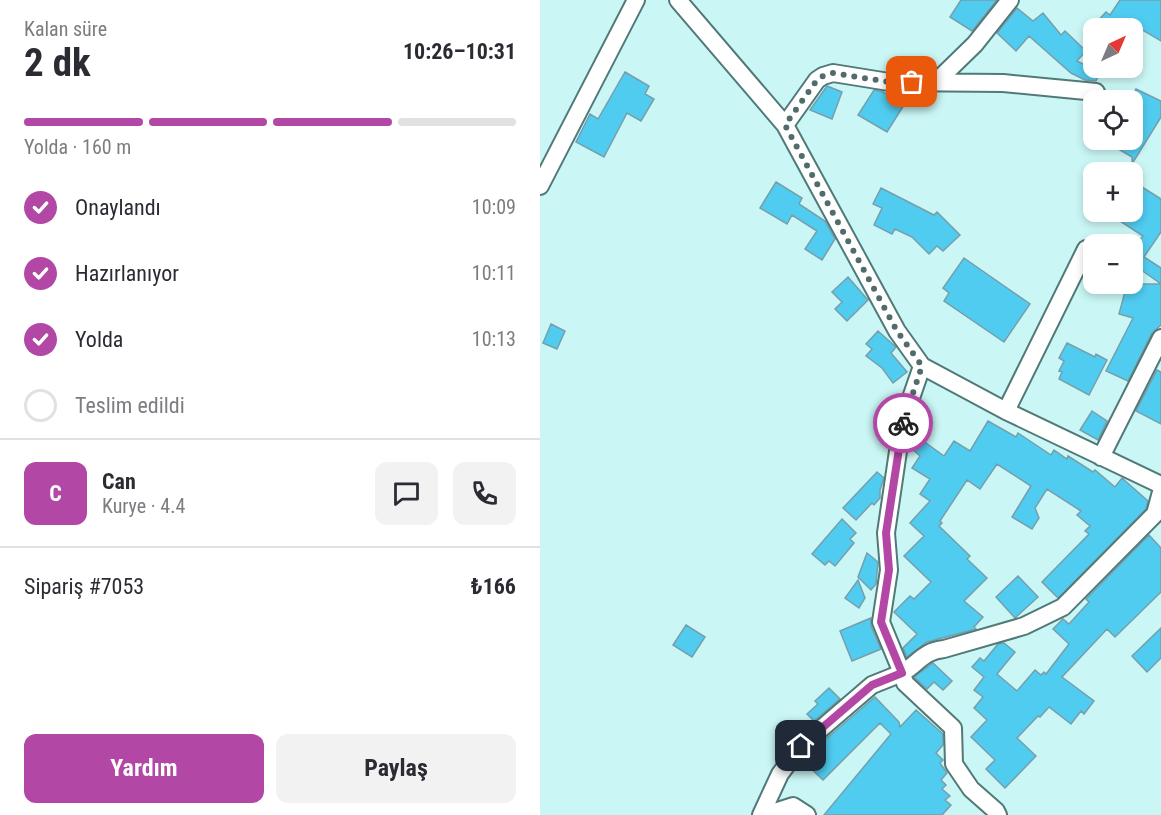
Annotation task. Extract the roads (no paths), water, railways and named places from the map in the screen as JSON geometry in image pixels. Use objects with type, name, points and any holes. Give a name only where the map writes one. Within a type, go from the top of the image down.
[{"type":"street","points":[[540,186],[636,0]]},
{"type":"street","points":[[678,0],[785,125],[897,331],[922,366],[1006,411],[1161,485]]},
{"type":"street","points":[[935,83],[975,44],[1010,0]]},
{"type":"street","points":[[785,125],[817,80],[833,73],[889,82],[1003,83],[1083,91]]},
{"type":"street","points":[[1006,411],[1083,255]]},
{"type":"street","points":[[1101,457],[1161,338]]},
{"type":"street","points":[[922,366],[902,424],[886,533],[889,570],[881,622],[905,683],[953,728],[954,764],[971,789],[998,815]]},
{"type":"street","points":[[763,815],[780,774],[801,746],[872,685],[902,673],[930,651],[1024,626],[1063,607],[1158,521],[1161,492]]},
{"type":"street","points":[[763,815],[793,806],[807,815]]}]
